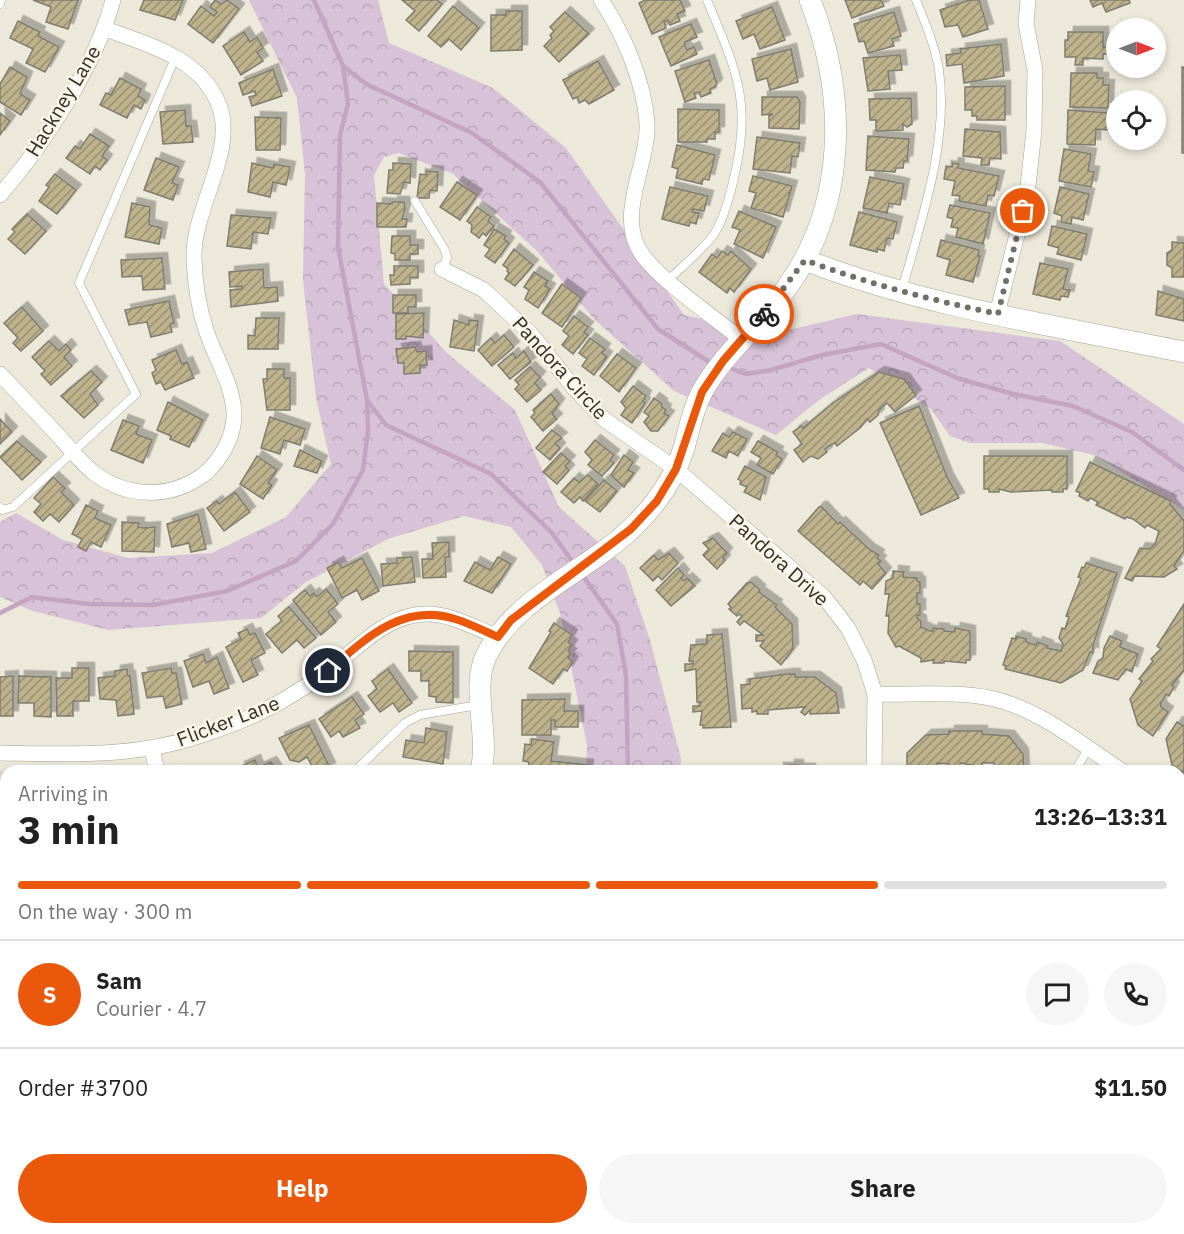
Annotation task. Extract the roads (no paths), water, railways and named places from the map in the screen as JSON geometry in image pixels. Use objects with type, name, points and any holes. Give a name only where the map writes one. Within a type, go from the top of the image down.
[{"type":"street","name":"Hackney Lane","points":[[0,195],[73,91],[106,29],[113,0]]},
{"type":"street","points":[[601,0],[615,20],[641,87],[647,125],[632,210],[632,232],[643,256],[742,339]]},
{"type":"street","points":[[482,765],[485,733],[481,681],[486,656],[498,637],[511,620],[631,529],[657,501],[676,469],[702,392],[723,361],[784,290],[805,260],[823,215],[836,152],[836,104],[830,65],[810,0]]},
{"type":"street","points":[[998,314],[1027,195],[1034,131],[1035,70],[1026,24],[1028,0]]},
{"type":"street","points":[[0,374],[93,472],[117,487],[144,493],[170,491],[192,483],[211,469],[224,452],[230,436],[234,414],[231,390],[206,332],[196,295],[194,253],[200,213],[219,156],[224,126],[219,105],[208,85],[176,56],[106,29]]},
{"type":"street","points":[[805,260],[854,279],[901,293],[1184,352]]},
{"type":"street","name":"Pandora Circle","points":[[442,269],[484,290],[532,335],[574,388],[605,420],[676,469]]},
{"type":"street","name":"Pandora Drive","points":[[676,469],[824,597],[853,638],[864,660],[875,694],[874,765]]},
{"type":"street","name":"Flicker Lane","points":[[0,753],[114,753],[152,749],[240,721],[287,698],[328,671],[381,628],[401,619],[425,614],[454,618],[498,637]]},
{"type":"street","points":[[875,694],[988,697],[1036,716],[1113,765]]},
{"type":"street","points":[[152,749],[155,765]]},
{"type":"lane","points":[[669,279],[713,236],[729,198],[743,134],[743,111],[738,80],[707,0]]},
{"type":"lane","points":[[901,293],[924,207],[940,127],[939,69],[916,0]]},
{"type":"lane","points":[[0,507],[2,510],[13,507],[72,450],[136,394],[79,283],[176,56]]},
{"type":"lane","points":[[416,201],[445,250],[447,258],[442,269]]},
{"type":"lane","points":[[361,765],[405,723],[420,715],[482,705]]},
{"type":"lane","points":[[1079,765],[1088,749]]},
{"type":"waterway","points":[[314,0],[343,66],[366,84],[472,133],[540,182],[658,329],[708,361]]},
{"type":"waterway","points":[[343,66],[348,104],[340,135],[338,247],[367,400],[386,425],[491,474],[552,533],[574,564]]},
{"type":"waterway","points":[[732,369],[746,374],[771,370],[822,355],[881,344],[957,378],[1013,394],[1073,406],[1132,432],[1184,470]]},
{"type":"waterway","points":[[0,613],[32,597],[89,604],[153,605],[227,591],[296,561],[333,524],[363,470],[368,430],[367,400]]},
{"type":"waterway","points":[[581,573],[617,624],[626,676],[628,765]]}]
